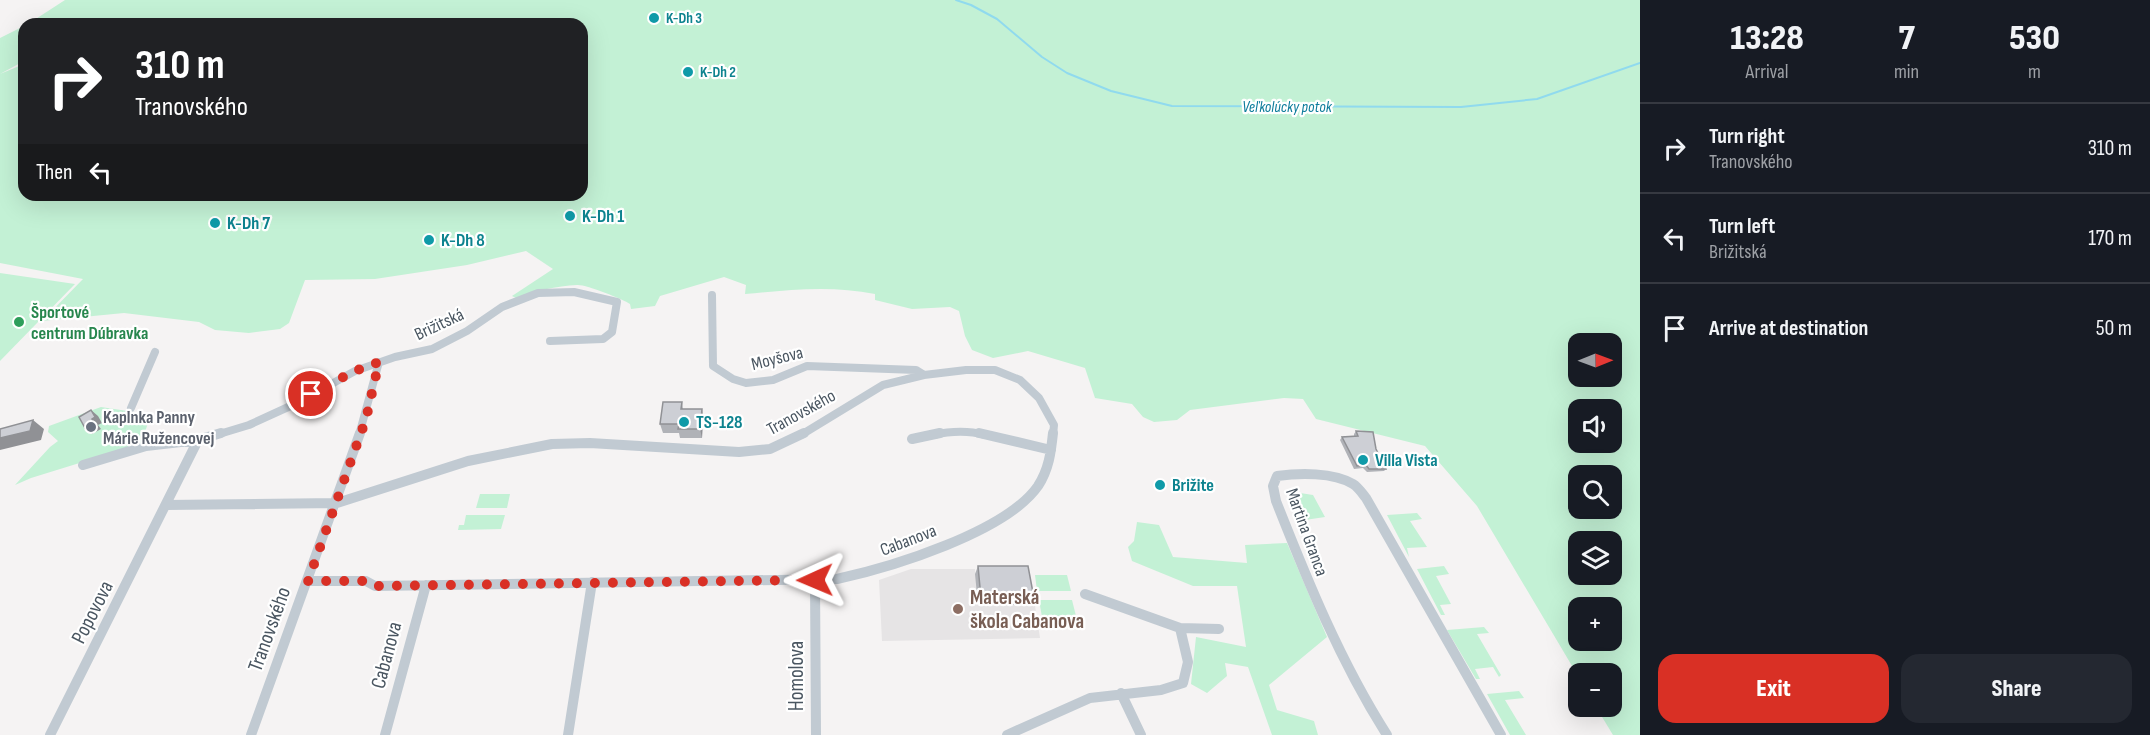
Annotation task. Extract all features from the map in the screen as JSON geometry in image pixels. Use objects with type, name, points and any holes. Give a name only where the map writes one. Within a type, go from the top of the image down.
[{"type":"street","name":"Brižitská","points":[[83,465],[146,446],[198,440],[267,418],[337,380],[379,362],[432,349],[467,332],[502,307],[538,293],[574,292],[617,302],[612,332],[603,339],[550,341]]},
{"type":"street","name":"Moyšova","points":[[712,295],[712,366],[733,379],[746,383],[773,380],[807,366],[916,370],[924,375]]},
{"type":"street","points":[[131,408],[155,352]]},
{"type":"street","name":"Tranovského","points":[[251,735],[366,419],[379,362]]},
{"type":"street","name":"Tranovského","points":[[337,503],[468,461],[552,444],[590,443],[739,452],[770,449],[789,442],[884,386],[924,375],[966,370],[995,370],[1020,380],[1039,398],[1054,425],[1051,450]]},
{"type":"street","points":[[912,439],[970,431],[1051,450]]},
{"type":"street","name":"Popovova","points":[[50,735],[198,440]]},
{"type":"street","name":"Cabanova","points":[[308,581],[366,581],[375,586],[837,579],[878,570],[986,528],[1016,509],[1038,486],[1049,465],[1051,450]]},
{"type":"street","name":"Martina Granca","points":[[1386,735],[1364,701],[1338,652],[1314,597],[1276,501],[1273,486],[1276,476],[1288,474],[1339,479],[1353,484],[1366,498],[1501,735]]},
{"type":"street","points":[[166,506],[337,503]]},
{"type":"street","name":"Homolova","points":[[815,580],[816,735]]},
{"type":"street","points":[[568,735],[592,582]]},
{"type":"street","name":"Cabanova","points":[[384,735],[426,585]]},
{"type":"street","points":[[1085,594],[1180,628],[1219,628]]},
{"type":"street","points":[[1007,735],[1090,698],[1167,690],[1183,683],[1188,662],[1180,628]]},
{"type":"street","points":[[1121,693],[1141,735]]},
{"type":"shaded area","name":"Materská škola Cabanova","points":[[911,569],[975,569],[975,574],[1030,574],[1040,638],[882,641],[879,580]]},
{"type":"green space","points":[[65,0],[1640,0],[1640,735],[1613,735],[1602,717],[1622,717],[1622,663],[1570,663],[1477,506],[1425,446],[1316,419],[1303,399],[1284,398],[1190,410],[1177,420],[1154,422],[1143,417],[1132,404],[1095,398],[1085,368],[1028,351],[993,358],[972,350],[965,336],[959,311],[950,307],[912,309],[875,300],[875,294],[859,291],[810,289],[745,294],[746,285],[724,277],[660,296],[655,306],[631,309],[630,304],[626,302],[581,285],[554,288],[516,298],[512,296],[553,269],[526,251],[467,265],[375,279],[305,280],[289,323],[280,329],[249,333],[215,330],[199,322],[124,313],[42,321],[83,279],[0,263],[0,74],[18,66],[18,201],[588,201],[588,18],[37,18]]},
{"type":"green space","points":[[18,29],[18,64],[0,74],[0,38]]},
{"type":"green space","name":"Športové centrum Dúbravka","points":[[0,273],[75,284],[0,361]]},
{"type":"green space","points":[[101,407],[134,412],[147,426],[141,444],[15,485],[58,441],[48,432],[49,426]]},
{"type":"green space","points":[[1294,492],[1313,495],[1325,517],[1305,520]]},
{"type":"green space","points":[[480,494],[510,494],[507,508],[476,508]]},
{"type":"green space","points":[[1417,513],[1422,519],[1410,521],[1427,547],[1407,548],[1409,557],[1387,515]]},
{"type":"green space","points":[[466,515],[505,515],[501,529],[458,530],[459,525],[464,525]]},
{"type":"green space","points":[[1137,522],[1159,525],[1173,557],[1247,563],[1245,545],[1287,543],[1327,637],[1269,685],[1277,710],[1314,721],[1318,735],[1272,735],[1248,667],[1225,663],[1227,676],[1207,693],[1191,684],[1196,637],[1246,647],[1237,586],[1193,586],[1132,561],[1128,547],[1134,541]]},
{"type":"green space","points":[[1444,566],[1449,574],[1436,576],[1451,604],[1440,605],[1445,615],[1441,615],[1417,569]]},
{"type":"green space","points":[[1035,575],[1067,575],[1071,591],[1037,591]]},
{"type":"green space","points":[[1039,600],[1072,600],[1076,616],[1042,617]]},
{"type":"green space","points":[[1484,627],[1489,633],[1477,634],[1501,675],[1499,677],[1493,667],[1475,669],[1480,679],[1476,679],[1447,630]]},
{"type":"green space","points":[[1519,691],[1524,698],[1505,700],[1526,735],[1510,735],[1487,694]]},
{"type":"building","points":[[663,402],[682,402],[681,409],[702,409],[700,429],[678,429],[679,424],[660,424]]},
{"type":"building","points":[[91,410],[95,417],[92,419],[94,423],[85,428],[79,417]]},
{"type":"building","points":[[33,420],[30,431],[0,438],[0,429]]},
{"type":"building","name":"Villa Vista","points":[[1356,431],[1373,432],[1376,449],[1386,469],[1369,469],[1366,465],[1357,466],[1342,437],[1358,436]]},
{"type":"building","name":"Materská škola Cabanova","points":[[978,566],[1028,566],[1034,598],[981,598]]},
{"type":"waterway","name":"Veľkolúcky potok","points":[[956,0],[997,19],[1042,57],[1067,73],[1111,91],[1172,106],[1461,107],[1537,99],[1640,63]]},
{"type":"place","name":"K-Dh 3","points":[[654,18]]},
{"type":"place","name":"K-Dh 2","points":[[688,72]]},
{"type":"place","name":"K-Dh 1","points":[[570,216]]},
{"type":"place","name":"K-Dh 7","points":[[215,223]]},
{"type":"place","name":"K-Dh 8","points":[[429,240]]},
{"type":"place","name":"Športové centrum Dúbravka","points":[[19,322]]},
{"type":"place","name":"TS-128","points":[[684,422]]},
{"type":"place","name":"Kaplnka Panny Márie Ružencovej","points":[[91,427]]},
{"type":"place","name":"Villa Vista","points":[[1363,460]]},
{"type":"place","name":"Brižite","points":[[1160,485]]},
{"type":"place","name":"Materská škola Cabanova","points":[[958,609]]},
{"type":"route","points":[[311,394],[355,371],[379,362],[366,419],[308,581],[366,581],[375,586],[815,580]]}]
